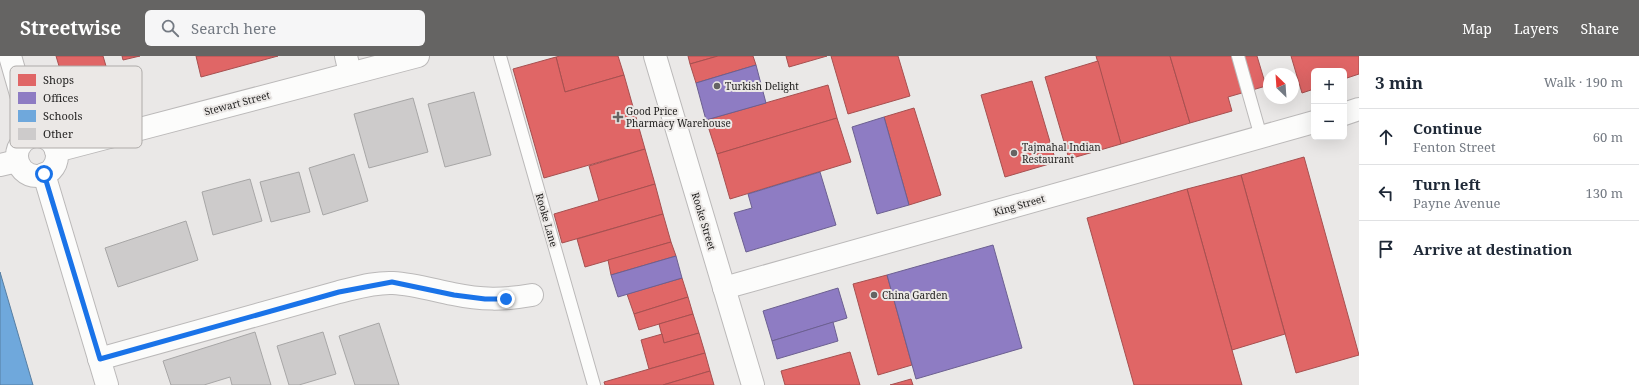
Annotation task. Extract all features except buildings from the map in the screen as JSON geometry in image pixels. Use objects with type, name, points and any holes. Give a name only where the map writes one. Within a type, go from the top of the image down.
[{"type":"street","points":[[10,56],[13,66]]},
{"type":"street","name":"Stewart Street","points":[[142,125],[348,64],[418,56]]},
{"type":"street","name":"Rooke Street","points":[[655,56],[753,385]]},
{"type":"street","points":[[1347,113],[1359,109]]},
{"type":"street","name":"King Street","points":[[724,288],[1311,123]]},
{"type":"street","points":[[18,148],[16,154],[8,163],[31,175],[38,176],[44,174],[53,167],[56,162],[56,151],[54,148]]},
{"type":"street","name":"Stewart Street","points":[[56,151],[66,148]]},
{"type":"street","points":[[44,174],[107,385]]},
{"type":"street","points":[[100,359],[339,292],[392,282],[454,295],[485,299],[506,299],[532,295]]},
{"type":"lane","name":"Rooke Lane","points":[[500,56],[594,385]]},
{"type":"lane","points":[[1238,56],[1261,137]]},
{"type":"place","name":"Turkish Delight","points":[[717,86]]},
{"type":"place","name":"Good Price Pharmacy Warehouse","points":[[618,117]]},
{"type":"place","name":"Tajmahal Indian Restaurant","points":[[1014,153]]},
{"type":"place","name":"China Garden","points":[[874,295]]},
{"type":"route","points":[[44,174],[100,359],[339,292],[392,282],[454,295],[485,299],[506,299]]}]
